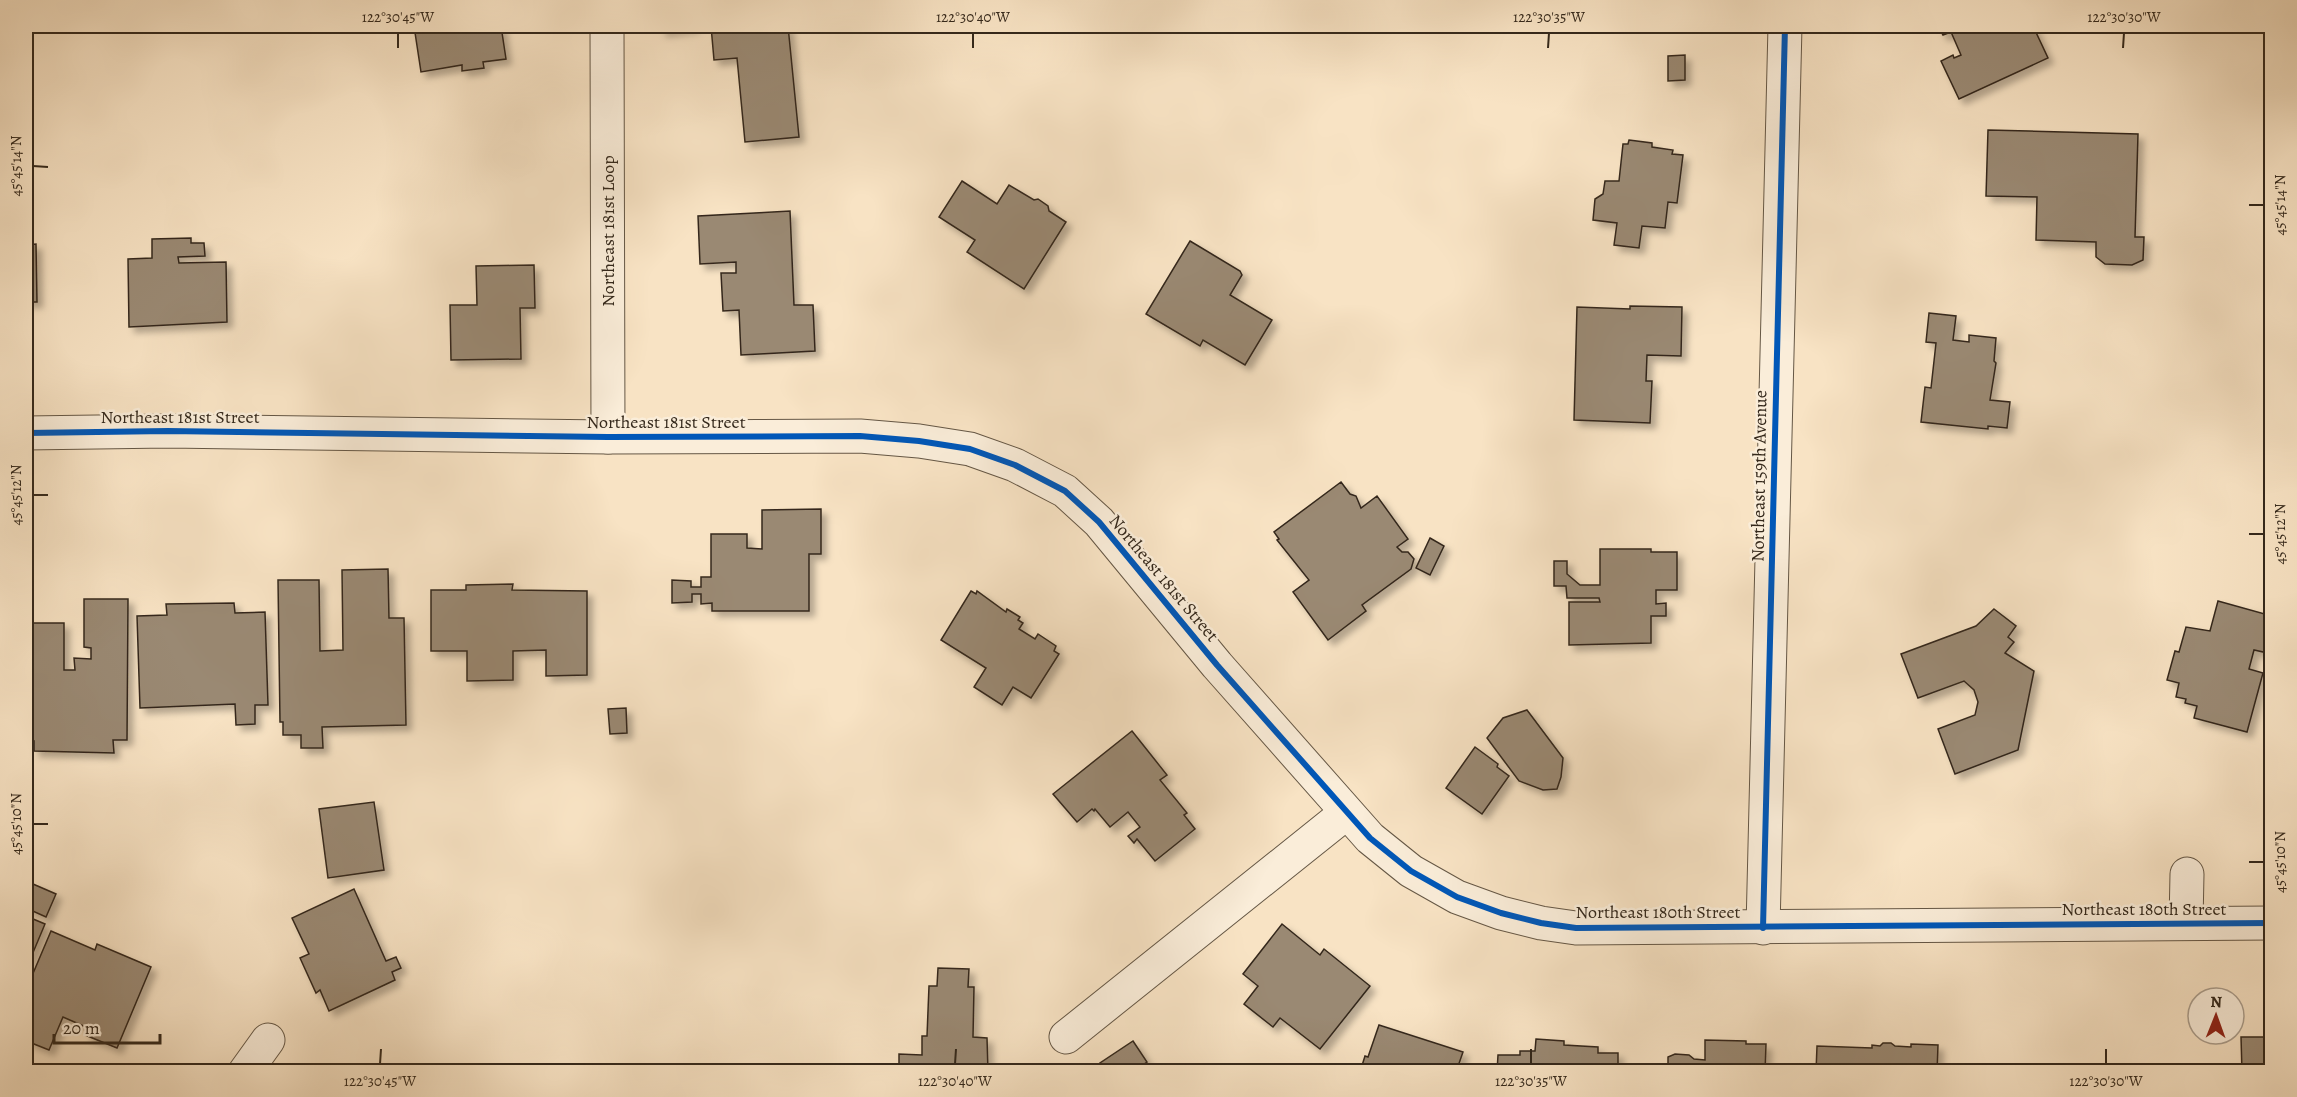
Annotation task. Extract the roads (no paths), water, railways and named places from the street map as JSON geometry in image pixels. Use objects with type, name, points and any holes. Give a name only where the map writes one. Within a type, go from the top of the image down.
[{"type":"street","name":"Northeast 181st Loop","points":[[607,26],[608,437]]},
{"type":"street","name":"Northeast 159th Avenue","points":[[1763,928],[1785,26]]},
{"type":"street","name":"Northeast 181st Street","points":[[26,433],[168,431],[608,437],[860,436],[919,441],[970,449],[1015,465],[1065,491],[1099,522],[1217,665]]},
{"type":"street","name":"Northeast 180th Street","points":[[1217,665],[1370,838],[1412,871],[1457,897],[1502,914],[1576,928],[2271,923]]},
{"type":"street","points":[[1066,1037],[1346,813]]},
{"type":"street","name":"Northeast 180th Street","points":[[2186,923],[2187,874]]},
{"type":"street","points":[[245,1071],[268,1040]]}]
